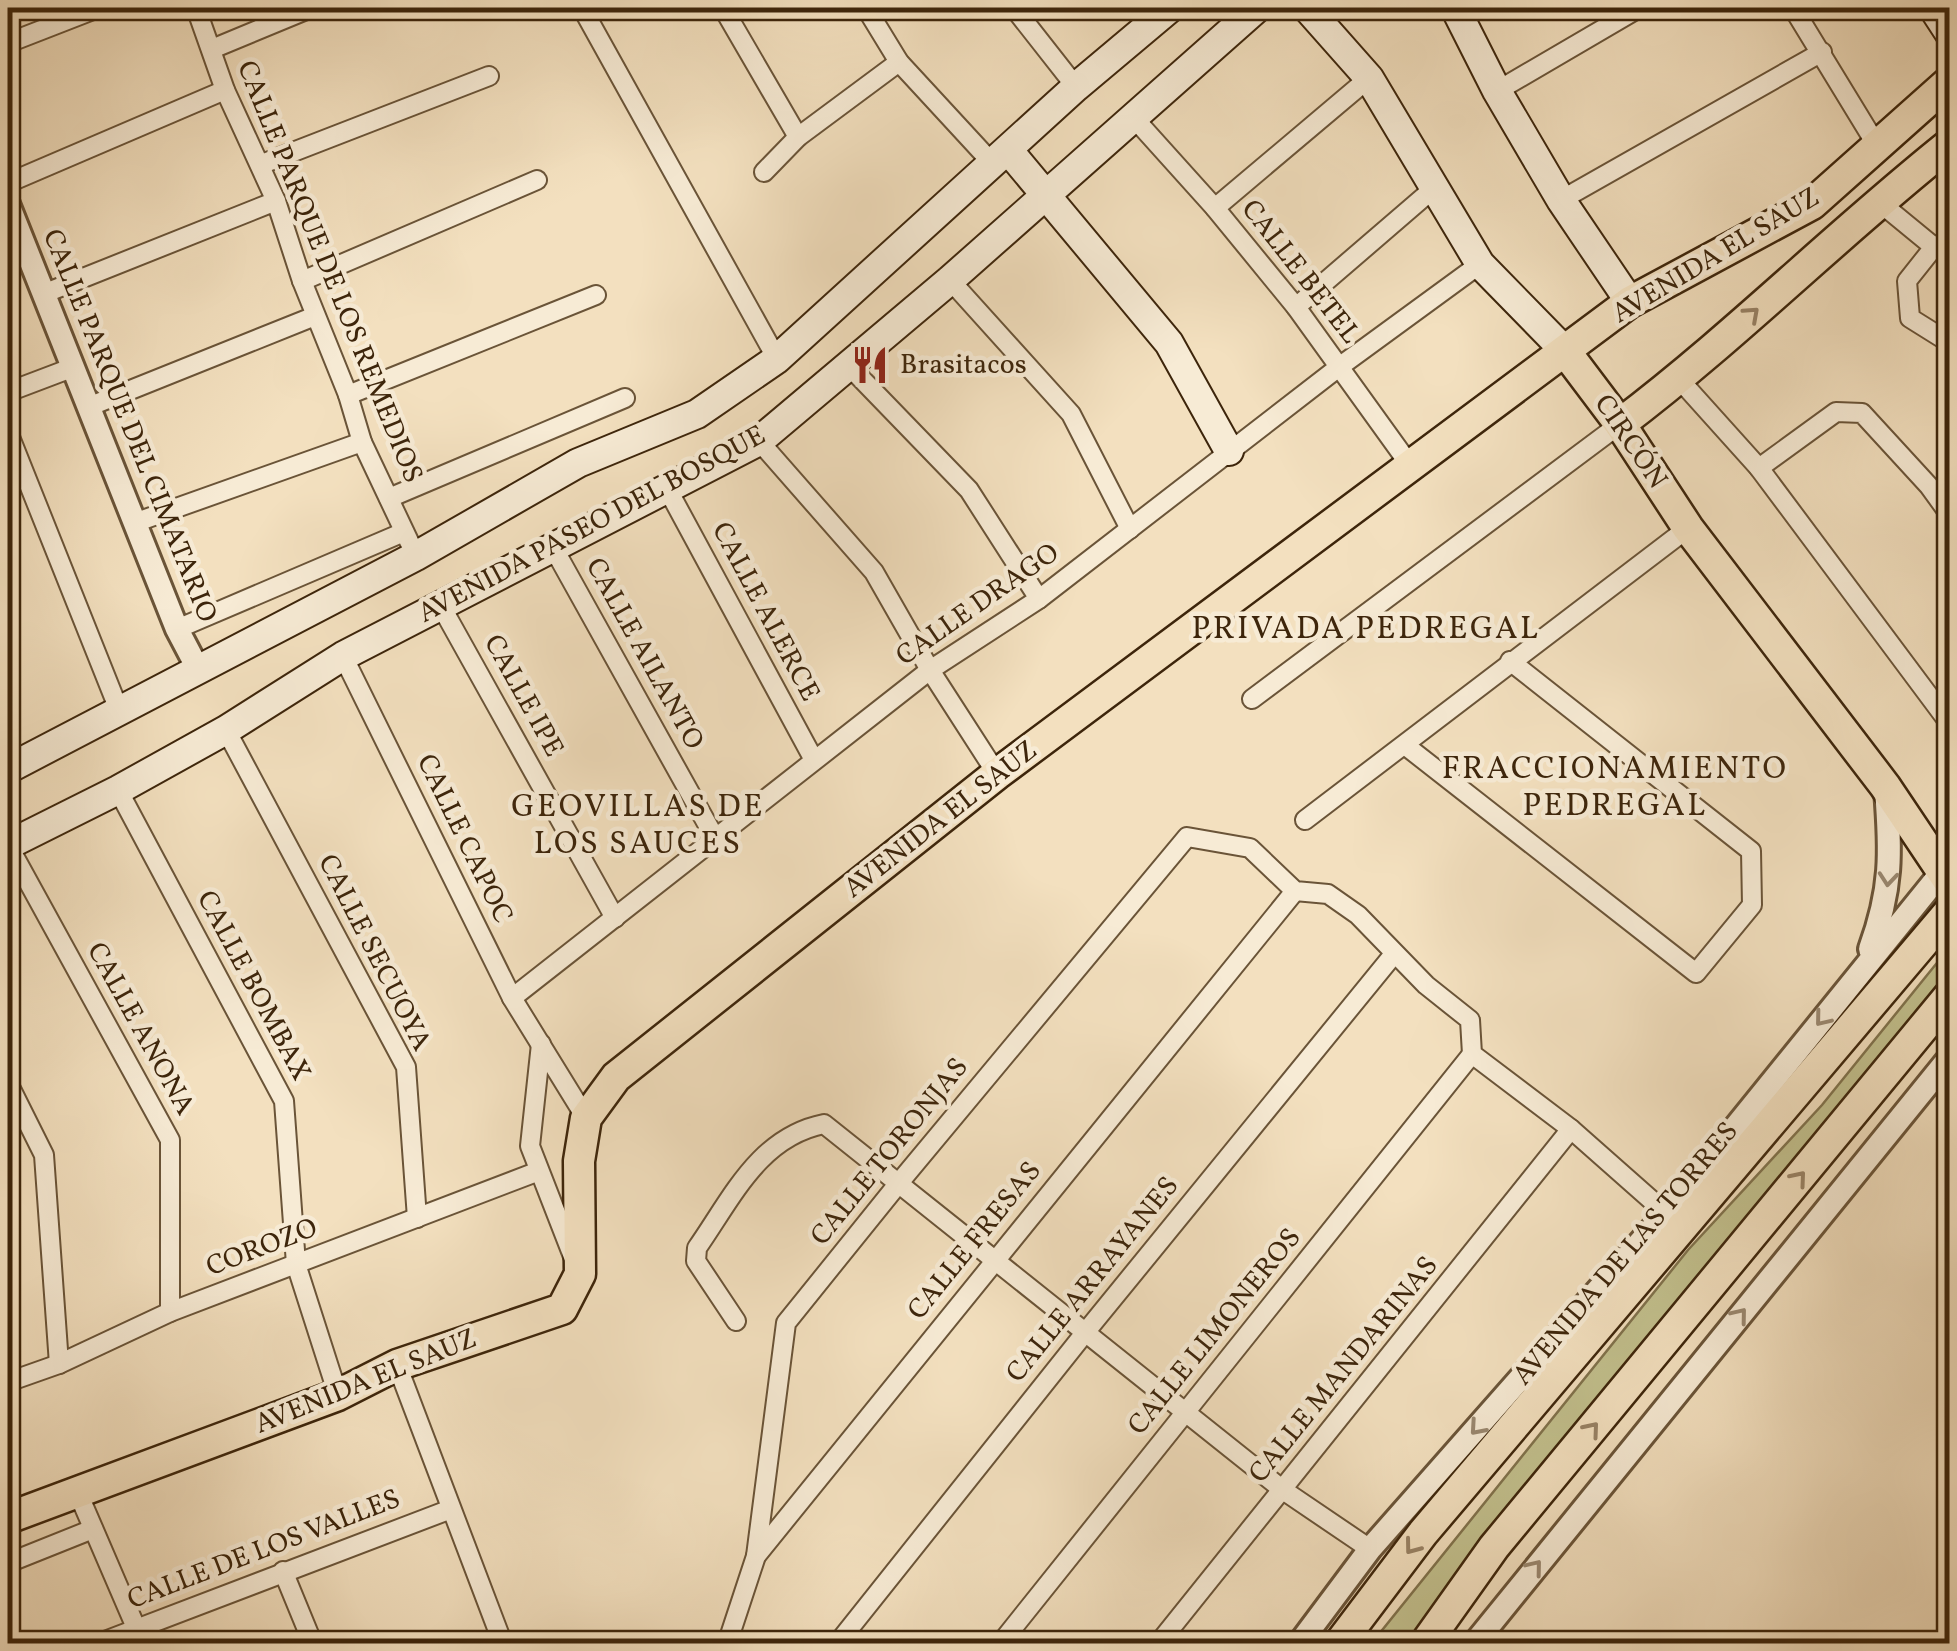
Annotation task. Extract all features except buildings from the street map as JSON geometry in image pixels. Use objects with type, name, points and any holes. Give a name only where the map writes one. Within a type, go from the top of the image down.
[{"type":"main road","name":"AVENIDA PASEO DEL BOSQUE","points":[[8,769],[198,669],[410,544],[578,463],[696,414],[776,359],[1170,8]]},
{"type":"main road","name":"AVENIDA PASEO DEL BOSQUE","points":[[8,845],[226,730],[343,656],[759,441],[950,280],[1257,8]]},
{"type":"main road","name":"CIRCÓN","points":[[1306,8],[1369,78],[1480,264],[1566,351],[1620,424],[1688,528],[1885,786],[1946,873]]},
{"type":"main road","points":[[1455,8],[1560,200],[1630,302]]},
{"type":"main road","points":[[1933,8],[1950,34]]},
{"type":"main road","name":"AVENIDA EL SAUZ","points":[[8,1518],[338,1394],[398,1364],[562,1308],[580,1274],[578,1161],[586,1118],[616,1077],[997,774],[1630,302],[1812,204],[1950,81]]},
{"type":"main road","name":"AVENIDA EL SAUZ","points":[[1620,424],[1680,379],[1878,201],[1950,144]]},
{"type":"main road","points":[[1001,158],[1046,195],[1169,343],[1228,451]]},
{"type":"main road","name":"AVENIDA DE LAS TORRES","points":[[1339,1644],[1423,1533],[1950,912]]},
{"type":"main road","points":[[1424,1644],[1494,1548],[1950,996]]},
{"type":"street","points":[[8,43],[98,8]]},
{"type":"street","name":"CALLE PARQUE DE LOS REMEDIOS","points":[[196,8],[225,90],[276,200],[362,442],[410,544]]},
{"type":"street","points":[[212,49],[311,8]]},
{"type":"street","points":[[582,8],[776,359]]},
{"type":"street","points":[[722,8],[798,137]]},
{"type":"street","points":[[866,8],[899,62],[1001,158]]},
{"type":"street","points":[[1014,8],[1076,88]]},
{"type":"street","points":[[1497,91],[1639,8]]},
{"type":"street","points":[[1793,8],[1876,144]]},
{"type":"street","points":[[1560,200],[1822,52]]},
{"type":"street","points":[[764,172],[798,137],[899,62]]},
{"type":"street","points":[[262,164],[489,76]]},
{"type":"street","points":[[1215,208],[1369,78]]},
{"type":"street","points":[[8,183],[225,90]]},
{"type":"street","name":"CALLE BETEL","points":[[1134,118],[1296,307],[1412,468]]},
{"type":"street","points":[[302,281],[538,180]]},
{"type":"street","points":[[1296,307],[1433,189]]},
{"type":"street","points":[[43,294],[276,200]]},
{"type":"street","points":[[1878,201],[1941,243],[1907,281],[1910,318],[1950,343]]},
{"type":"street","name":"CALLE PARQUE DEL CIMATARIO","points":[[8,204],[17,258],[43,294],[177,629],[198,669]]},
{"type":"street","name":"CALLE DRAGO","points":[[512,998],[930,670],[1040,599],[1228,451],[1480,264]]},
{"type":"street","points":[[950,280],[1071,414],[1130,529]]},
{"type":"street","points":[[348,395],[596,295]]},
{"type":"street","points":[[88,407],[315,316]]},
{"type":"street","points":[[849,366],[970,490],[1040,599]]},
{"type":"street","points":[[8,392],[74,367]]},
{"type":"street","points":[[1680,379],[1759,468],[1950,724]]},
{"type":"street","points":[[389,498],[625,398]]},
{"type":"street","points":[[1759,468],[1836,412],[1862,413],[1929,486],[1950,515]]},
{"type":"street","points":[[1252,699],[1620,424]]},
{"type":"street","points":[[8,432],[119,710]]},
{"type":"street","points":[[759,441],[874,572],[930,670],[997,774]]},
{"type":"street","points":[[134,523],[362,442]]},
{"type":"street","points":[[1929,486],[1950,497]]},
{"type":"street","name":"CALLE ALERCE","points":[[668,490],[814,760]]},
{"type":"street","points":[[1304,820],[1688,528]]},
{"type":"street","points":[[177,629],[410,544]]},
{"type":"street","name":"CALLE AILANTO","points":[[554,549],[715,838]]},
{"type":"street","name":"CALLE IPE","points":[[441,606],[614,918]]},
{"type":"street","name":"CALLE CAPOC","points":[[343,656],[512,998],[586,1118]]},
{"type":"street","points":[[1406,746],[1696,973],[1752,905],[1750,851],[1510,661]]},
{"type":"street","name":"CALLE SECUOYA","points":[[226,730],[406,1066],[417,1218]]},
{"type":"street","points":[[1863,968],[1884,911],[1890,876],[1885,786]]},
{"type":"street","name":"CALLE BOMBAX","points":[[118,790],[284,1101],[296,1264],[338,1394]]},
{"type":"street","name":"CALLE TORONJAS","points":[[756,1556],[786,1324],[898,1184],[1187,837],[1250,848],[1296,891]]},
{"type":"street","name":"CALLE ANONA","points":[[8,845],[170,1140],[170,1312]]},
{"type":"street","name":"AVENIDA DE LAS TORRES","points":[[1299,1644],[1370,1549],[1666,1212],[1863,968],[1946,873]]},
{"type":"street","points":[[1296,891],[1328,894],[1358,914],[1426,985],[1470,1020],[1472,1054],[1572,1129],[1666,1212]]},
{"type":"street","name":"CALLE FRESAS","points":[[727,1644],[756,1556],[1296,891]]},
{"type":"street","name":"CALLE ARRAYANES","points":[[836,1644],[1394,954]]},
{"type":"street","points":[[540,1043],[530,1146],[580,1274]]},
{"type":"street","name":"CALLE LIMONEROS","points":[[1000,1644],[1472,1054]]},
{"type":"street","points":[[1474,1644],[1950,1058]]},
{"type":"street","points":[[8,1083],[44,1155],[59,1364]]},
{"type":"street","points":[[736,1321],[696,1261],[697,1248],[759,1158],[800,1129],[824,1124],[1185,1414],[1283,1490],[1370,1549]]},
{"type":"street","name":"CALLE MANDARINAS","points":[[1158,1644],[1572,1129]]},
{"type":"street","name":"COROZO","points":[[8,1382],[59,1364],[170,1312],[539,1171]]},
{"type":"street","points":[[398,1364],[502,1644]]},
{"type":"street","points":[[78,1493],[140,1636]]},
{"type":"street","name":"CALLE DE LOS VALLES","points":[[97,1644],[140,1636],[283,1571],[451,1508]]},
{"type":"street","points":[[8,1563],[93,1529]]},
{"type":"street","points":[[283,1571],[313,1644]]},
{"type":"shaded area","points":[[1949,948],[1947,980],[1411,1643],[1371,1644],[1688,1250],[1822,1105]]},
{"type":"place","name":"Brasitacos","points":[[870,365]]},
{"type":"district","name":"PRIVADA PEDREGAL","points":[[1366,630]]},
{"type":"district","name":"FRACCIONAMIENTO PEDREGAL","points":[[1615,788]]},
{"type":"district","name":"GEOVILLAS DE LOS SAUCES","points":[[638,826]]}]
